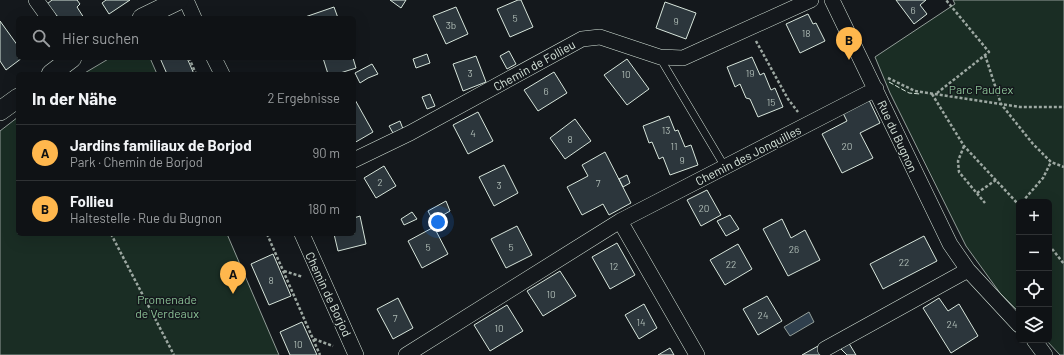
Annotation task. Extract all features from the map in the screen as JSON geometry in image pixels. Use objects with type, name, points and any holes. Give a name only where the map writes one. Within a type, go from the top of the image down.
[{"type":"street","points":[[36,0],[48,16]]},
{"type":"street","points":[[146,16],[179,0]]},
{"type":"street","points":[[186,0],[193,16]]},
{"type":"street","name":"Chemin de Follieu","points":[[356,159],[410,133],[582,39],[600,37],[660,57],[683,58],[811,0]]},
{"type":"street","name":"Rue du Bugnon","points":[[832,0],[950,244],[968,270],[1016,322]]},
{"type":"street","points":[[53,72],[69,60]]},
{"type":"street","points":[[215,60],[221,72]]},
{"type":"street","name":"Chemin des Jonquilles","points":[[406,355],[620,220],[876,89]]},
{"type":"street","points":[[0,112],[16,100]]},
{"type":"street","points":[[620,220],[697,355]]},
{"type":"street","name":"Chemin de Borjod","points":[[303,236],[356,355]]},
{"type":"street","points":[[825,348],[968,270]]},
{"type":"street","points":[[1036,343],[1045,355]]},
{"type":"lane","points":[[660,57],[725,167]]},
{"type":"path","points":[[936,94],[989,52],[946,0]]},
{"type":"path","points":[[749,28],[788,99],[808,124]]},
{"type":"path","points":[[984,55],[1001,104],[1033,144],[1051,162],[1064,167]]},
{"type":"path","points":[[190,60],[195,72]]},
{"type":"path","points":[[883,75],[908,90],[1034,108],[1064,107]]},
{"type":"path","points":[[932,93],[964,146],[1016,202]]},
{"type":"path","points":[[964,146],[957,167],[959,172],[985,203]]},
{"type":"path","points":[[1025,199],[1043,178],[1051,162]]},
{"type":"path","points":[[977,193],[996,180]]},
{"type":"path","points":[[112,236],[174,355]]},
{"type":"path","points":[[268,236],[320,355]]},
{"type":"path","points":[[1052,249],[1064,264]]},
{"type":"path","points":[[283,271],[303,277]]},
{"type":"path","points":[[313,339],[333,346]]},
{"type":"green space","name":"Parc Paudex","points":[[953,0],[1064,0],[1064,355],[1060,355],[1049,343],[1052,343],[1052,199],[1016,199],[1016,309],[1000,293],[966,246],[890,93],[875,57],[955,4]]},
{"type":"green space","points":[[107,60],[151,60],[156,72],[86,72]]},
{"type":"green space","name":"Promenade de Verdeaux","points":[[16,119],[16,236],[228,236],[279,355],[0,355],[0,131]]},
{"type":"water","points":[[809,312],[814,322],[790,336],[784,327]]},
{"type":"building","points":[[52,0],[77,0],[80,4],[77,7],[83,16],[57,16],[47,4]]},
{"type":"building","points":[[106,0],[130,0],[109,14],[102,3]]},
{"type":"building","points":[[390,0],[406,0],[401,8]]},
{"type":"building","points":[[521,0],[533,27],[510,37],[497,9]]},
{"type":"building","points":[[896,0],[926,0],[920,5],[927,14],[914,24]]},
{"type":"building","points":[[665,2],[696,13],[686,39],[656,28]]},
{"type":"building","points":[[334,7],[337,16],[308,16]]},
{"type":"building","points":[[456,7],[468,34],[446,44],[433,16]]},
{"type":"building","points":[[808,14],[813,24],[816,23],[825,41],[800,53],[786,24]]},
{"type":"building","points":[[0,21],[16,43],[16,60],[19,60],[6,70],[0,61]]},
{"type":"building","points":[[509,51],[516,64],[507,69],[500,56]]},
{"type":"building","points":[[427,54],[430,63],[416,68],[413,59]]},
{"type":"building","points":[[476,56],[486,82],[463,91],[453,64]]},
{"type":"building","points":[[752,57],[760,75],[764,73],[771,90],[775,88],[783,107],[758,117],[750,99],[746,98],[740,84],[735,87],[727,67]]},
{"type":"building","points":[[627,59],[649,89],[627,105],[604,75]]},
{"type":"building","points":[[161,60],[188,60],[193,72],[166,72]]},
{"type":"building","points":[[324,60],[354,60],[356,68],[343,72],[327,72]]},
{"type":"building","points":[[372,64],[378,74],[360,83],[356,72]]},
{"type":"building","points":[[554,72],[567,93],[538,111],[524,90]]},
{"type":"building","points":[[430,94],[435,106],[427,109],[422,97]]},
{"type":"building","points":[[869,100],[880,123],[860,133],[873,158],[842,173],[822,134],[847,121],[843,113]]},
{"type":"building","points":[[356,102],[373,132],[356,142]]},
{"type":"building","points":[[478,112],[493,141],[468,154],[453,125]]},
{"type":"building","points":[[669,116],[675,131],[678,130],[685,147],[691,145],[698,165],[670,175],[663,157],[659,159],[652,142],[649,143],[643,126]]},
{"type":"building","points":[[575,119],[591,141],[565,159],[550,138]]},
{"type":"building","points":[[400,121],[403,129],[393,133],[389,126]]},
{"type":"building","points":[[605,152],[631,203],[609,215],[603,204],[582,215],[567,187],[588,176],[582,165]]},
{"type":"building","points":[[504,165],[518,193],[494,206],[479,177]]},
{"type":"building","points":[[384,166],[396,186],[376,198],[364,178]]},
{"type":"building","points":[[627,175],[630,183],[623,187],[619,179]]},
{"type":"building","points":[[707,190],[721,215],[701,226],[687,200]]},
{"type":"building","points":[[446,201],[450,211],[433,221],[428,211]]},
{"type":"building","points":[[412,212],[417,219],[404,225],[401,219]]},
{"type":"building","points":[[730,215],[739,229],[726,236],[717,221]]},
{"type":"building","points":[[360,216],[366,244],[338,251],[334,236],[356,236],[356,217]]},
{"type":"building","points":[[782,219],[791,238],[805,230],[820,260],[788,276],[763,229]]},
{"type":"building","points":[[517,226],[532,255],[506,268],[491,239]]},
{"type":"building","points":[[434,227],[448,254],[422,268],[408,241]]},
{"type":"building","points":[[924,236],[937,261],[883,289],[870,264]]},
{"type":"building","points":[[617,243],[635,275],[610,289],[592,257]]},
{"type":"building","points":[[738,244],[752,269],[725,285],[710,260]]},
{"type":"building","points":[[273,254],[291,296],[269,305],[251,264]]},
{"type":"building","points":[[560,271],[576,296],[543,316],[527,291]]},
{"type":"building","points":[[767,296],[782,321],[758,335],[743,309]]},
{"type":"building","points":[[398,298],[413,328],[393,339],[377,309]]},
{"type":"building","points":[[939,298],[948,311],[959,304],[978,336],[951,353],[923,308]]},
{"type":"building","points":[[644,304],[657,328],[639,339],[625,315]]},
{"type":"building","points":[[507,305],[523,331],[490,351],[474,325]]},
{"type":"building","points":[[302,322],[317,355],[290,355],[280,332]]},
{"type":"building","points":[[847,340],[856,355],[847,355],[841,349]]},
{"type":"building","points":[[818,346],[823,355],[802,355]]},
{"type":"building","points":[[670,348],[674,355],[658,355]]},
{"type":"fence","points":[[889,82],[909,93],[920,94]]},
{"type":"place","name":"Follieu","points":[[849,60]]},
{"type":"place","name":"Jardins familiaux de Borjod","points":[[233,294]]}]
